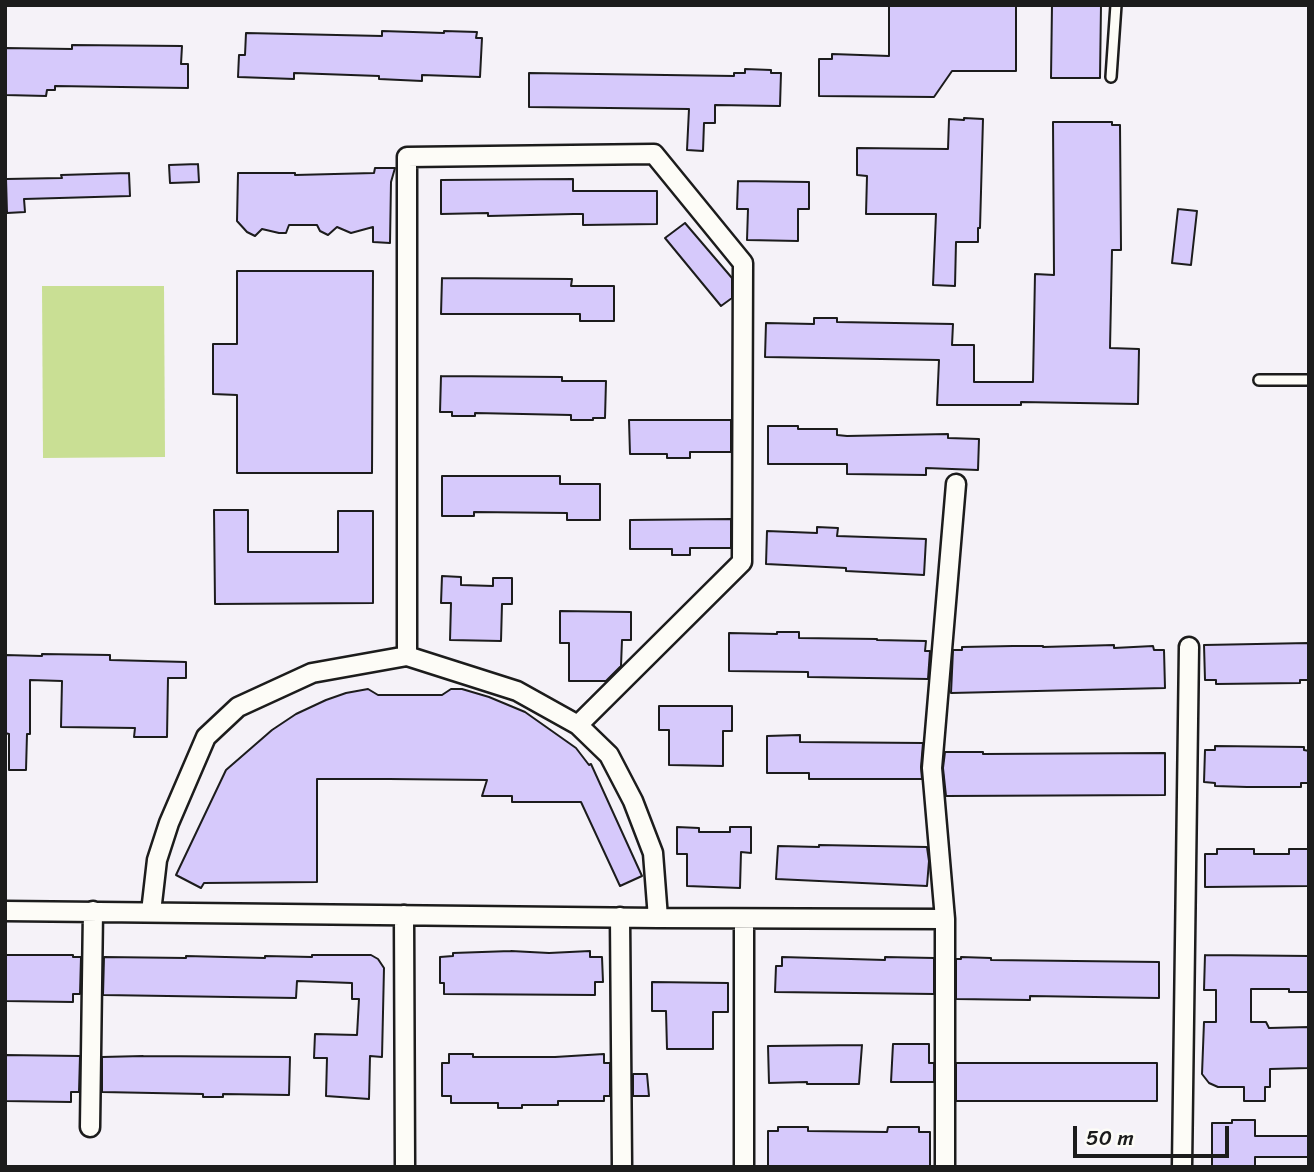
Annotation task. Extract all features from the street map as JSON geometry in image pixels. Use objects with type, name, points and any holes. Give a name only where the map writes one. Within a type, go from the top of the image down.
[{"type":"street","points":[[407,656],[407,157],[654,154],[743,263],[742,562],[578,725]]},
{"type":"street","points":[[945,1167],[945,919],[932,768],[956,484]]},
{"type":"street","points":[[1182,1167],[1189,647]]},
{"type":"street","points":[[152,912],[157,860],[169,823],[206,737],[238,707],[312,673],[407,656],[517,691],[578,725],[609,755],[633,801],[653,853],[659,918]]},
{"type":"street","points":[[5,911],[945,919]]},
{"type":"street","points":[[90,1127],[93,911]]},
{"type":"street","points":[[404,915],[405,1167]]},
{"type":"street","points":[[621,917],[622,1167]]},
{"type":"street","points":[[744,919],[744,1167]]},
{"type":"lane","points":[[1111,77],[1116,5]]},
{"type":"lane","points":[[1259,380],[1309,380]]},
{"type":"green space","points":[[42,286],[164,286],[165,457],[43,458]]},
{"type":"building","points":[[889,5],[1016,5],[1016,71],[952,71],[934,97],[819,96],[819,59],[832,59],[832,54],[889,56]]},
{"type":"building","points":[[1052,5],[1101,5],[1100,78],[1051,78]]},
{"type":"building","points":[[382,31],[477,32],[476,38],[482,38],[480,77],[422,75],[422,81],[379,79],[379,76],[294,73],[294,79],[238,77],[239,55],[245,55],[246,33],[382,36]]},
{"type":"building","points":[[72,45],[182,46],[181,64],[188,64],[188,88],[55,86],[55,90],[47,90],[46,96],[5,95],[5,48],[72,49]]},
{"type":"building","points":[[745,69],[781,73],[780,106],[715,105],[715,123],[704,123],[703,151],[687,150],[689,109],[529,107],[529,73],[734,76],[734,73],[745,73]]},
{"type":"building","points":[[949,119],[983,119],[978,242],[956,242],[955,286],[933,285],[936,214],[866,214],[867,176],[857,175],[857,148],[948,149]]},
{"type":"building","points":[[1053,122],[1112,122],[1112,125],[1120,125],[1121,250],[1112,250],[1110,348],[1139,349],[1138,404],[1021,402],[1021,405],[937,405],[939,360],[765,357],[766,323],[814,324],[814,318],[837,318],[837,322],[953,324],[952,345],[974,345],[974,382],[1033,382],[1035,274],[1054,275]]},
{"type":"building","points":[[198,164],[199,182],[170,183],[169,165]]},
{"type":"building","points":[[375,168],[395,168],[391,182],[390,243],[373,242],[373,227],[351,233],[337,227],[328,235],[320,231],[317,225],[289,225],[286,233],[262,229],[255,236],[237,221],[238,173],[374,173]]},
{"type":"building","points":[[129,173],[130,196],[24,199],[25,212],[7,213],[6,179]]},
{"type":"building","points":[[573,179],[573,191],[657,191],[657,224],[583,225],[583,214],[441,214],[441,180]]},
{"type":"building","points":[[738,181],[809,182],[809,209],[798,209],[798,241],[747,240],[748,209],[737,209]]},
{"type":"building","points":[[1178,209],[1197,211],[1191,265],[1172,263]]},
{"type":"building","points":[[685,223],[732,278],[732,298],[721,306],[665,238]]},
{"type":"building","points":[[237,271],[373,271],[372,473],[237,473],[237,395],[213,394],[213,344],[237,344]]},
{"type":"building","points":[[442,278],[572,279],[571,286],[614,286],[614,321],[580,321],[580,314],[441,314]]},
{"type":"building","points":[[441,376],[562,377],[562,381],[606,381],[605,418],[571,420],[571,415],[475,413],[475,416],[452,416],[452,412],[440,412]]},
{"type":"building","points":[[629,420],[731,420],[731,452],[690,452],[690,458],[667,458],[667,454],[630,454]]},
{"type":"building","points":[[768,426],[837,429],[837,435],[847,436],[948,434],[948,438],[979,439],[978,470],[926,468],[926,475],[847,474],[847,464],[768,464]]},
{"type":"building","points":[[442,476],[560,476],[560,484],[600,484],[600,520],[567,520],[567,513],[474,512],[474,516],[442,516]]},
{"type":"building","points":[[214,510],[248,510],[248,552],[338,552],[338,511],[373,511],[373,603],[215,604]]},
{"type":"building","points":[[731,519],[731,548],[690,548],[690,555],[672,555],[672,549],[630,549],[630,520]]},
{"type":"building","points":[[817,527],[838,528],[837,536],[926,539],[924,575],[766,564],[767,531],[817,533]]},
{"type":"building","points":[[442,576],[461,577],[461,585],[493,586],[493,578],[512,578],[512,604],[502,604],[501,641],[450,640],[451,603],[441,603]]},
{"type":"building","points":[[560,611],[631,612],[631,640],[622,640],[621,666],[606,681],[569,681],[569,643],[560,643]]},
{"type":"building","points":[[799,632],[799,638],[926,641],[925,651],[930,651],[928,679],[808,677],[808,672],[729,671],[729,633]]},
{"type":"building","points":[[1309,643],[1309,680],[1300,680],[1300,683],[1216,684],[1216,680],[1205,680],[1204,645]]},
{"type":"building","points":[[1114,645],[1114,648],[1153,646],[1154,650],[1164,650],[1165,688],[951,693],[953,650],[962,650],[962,647]]},
{"type":"building","points":[[5,655],[110,655],[110,660],[186,662],[186,678],[168,678],[167,737],[134,737],[135,728],[61,727],[62,681],[30,680],[30,734],[27,734],[26,770],[9,770],[9,734],[5,733]]},
{"type":"building","points":[[368,689],[378,695],[442,695],[451,689],[462,689],[525,712],[576,748],[589,765],[591,764],[642,876],[620,886],[581,802],[512,802],[512,796],[482,796],[487,780],[389,779],[317,779],[317,882],[204,883],[201,888],[176,875],[226,770],[272,730],[296,714],[346,693]]},
{"type":"building","points":[[659,706],[732,706],[732,731],[723,731],[723,766],[669,765],[669,730],[659,730]]},
{"type":"building","points":[[800,735],[800,742],[923,743],[922,779],[809,779],[809,773],[767,773],[767,736]]},
{"type":"building","points":[[1215,746],[1304,747],[1304,750],[1309,751],[1309,783],[1301,783],[1301,787],[1247,787],[1215,786],[1215,783],[1204,782],[1205,750],[1215,750]]},
{"type":"building","points":[[945,752],[1165,753],[1165,795],[946,796],[943,768]]},
{"type":"building","points":[[677,827],[699,828],[699,832],[730,832],[730,827],[751,827],[751,853],[741,852],[740,888],[687,886],[687,854],[677,854]]},
{"type":"building","points":[[778,846],[927,847],[927,886],[776,879]]},
{"type":"building","points":[[1217,849],[1254,849],[1254,854],[1289,854],[1289,849],[1309,849],[1309,886],[1205,887],[1205,854],[1217,854]]},
{"type":"building","points":[[590,951],[590,957],[602,957],[603,982],[595,982],[595,995],[444,994],[444,983],[440,983],[440,957],[453,956],[453,953]]},
{"type":"building","points":[[5,955],[81,957],[80,994],[73,994],[73,1002],[5,1001]]},
{"type":"building","points":[[371,955],[378,959],[384,968],[382,1057],[370,1056],[369,1099],[326,1096],[327,1058],[314,1058],[315,1034],[357,1035],[359,999],[352,999],[352,983],[297,981],[296,998],[103,995],[104,957],[265,958]]},
{"type":"building","points":[[1205,955],[1309,956],[1309,992],[1251,989],[1251,1022],[1266,1022],[1269,1028],[1309,1027],[1309,1068],[1270,1069],[1270,1087],[1265,1087],[1265,1101],[1244,1101],[1244,1087],[1218,1087],[1209,1083],[1202,1074],[1204,1022],[1216,1022],[1216,990],[1204,990]]},
{"type":"building","points":[[782,957],[885,960],[885,957],[934,958],[934,994],[775,992],[776,966],[782,966]]},
{"type":"building","points":[[961,957],[991,960],[1159,962],[1159,998],[1030,996],[1030,1000],[956,999],[956,959]]},
{"type":"building","points":[[652,982],[728,983],[728,1012],[713,1012],[713,1049],[667,1049],[666,1011],[652,1011]]},
{"type":"building","points":[[893,1044],[929,1044],[929,1063],[934,1063],[934,1082],[891,1082]]},
{"type":"building","points":[[862,1045],[859,1084],[769,1083],[768,1046]]},
{"type":"building","points":[[449,1054],[473,1054],[473,1057],[555,1057],[604,1054],[604,1063],[610,1063],[610,1096],[604,1096],[604,1101],[558,1101],[558,1105],[522,1105],[522,1108],[498,1108],[498,1103],[451,1103],[451,1096],[442,1096],[442,1063],[449,1063]]},
{"type":"building","points":[[5,1055],[80,1056],[79,1092],[71,1092],[71,1102],[5,1101]]},
{"type":"building","points":[[102,1057],[290,1057],[289,1095],[223,1094],[223,1097],[203,1097],[203,1094],[102,1092]]},
{"type":"building","points":[[956,1063],[1157,1063],[1157,1101],[956,1101]]},
{"type":"building","points":[[633,1074],[647,1074],[649,1096],[633,1096]]},
{"type":"building","points":[[1232,1120],[1255,1120],[1255,1136],[1309,1136],[1309,1157],[1255,1157],[1255,1167],[1212,1167],[1212,1123],[1232,1123]]},
{"type":"building","points":[[778,1127],[808,1127],[808,1131],[887,1132],[888,1127],[919,1127],[919,1132],[930,1132],[930,1166],[768,1166],[768,1131],[778,1131]]}]
